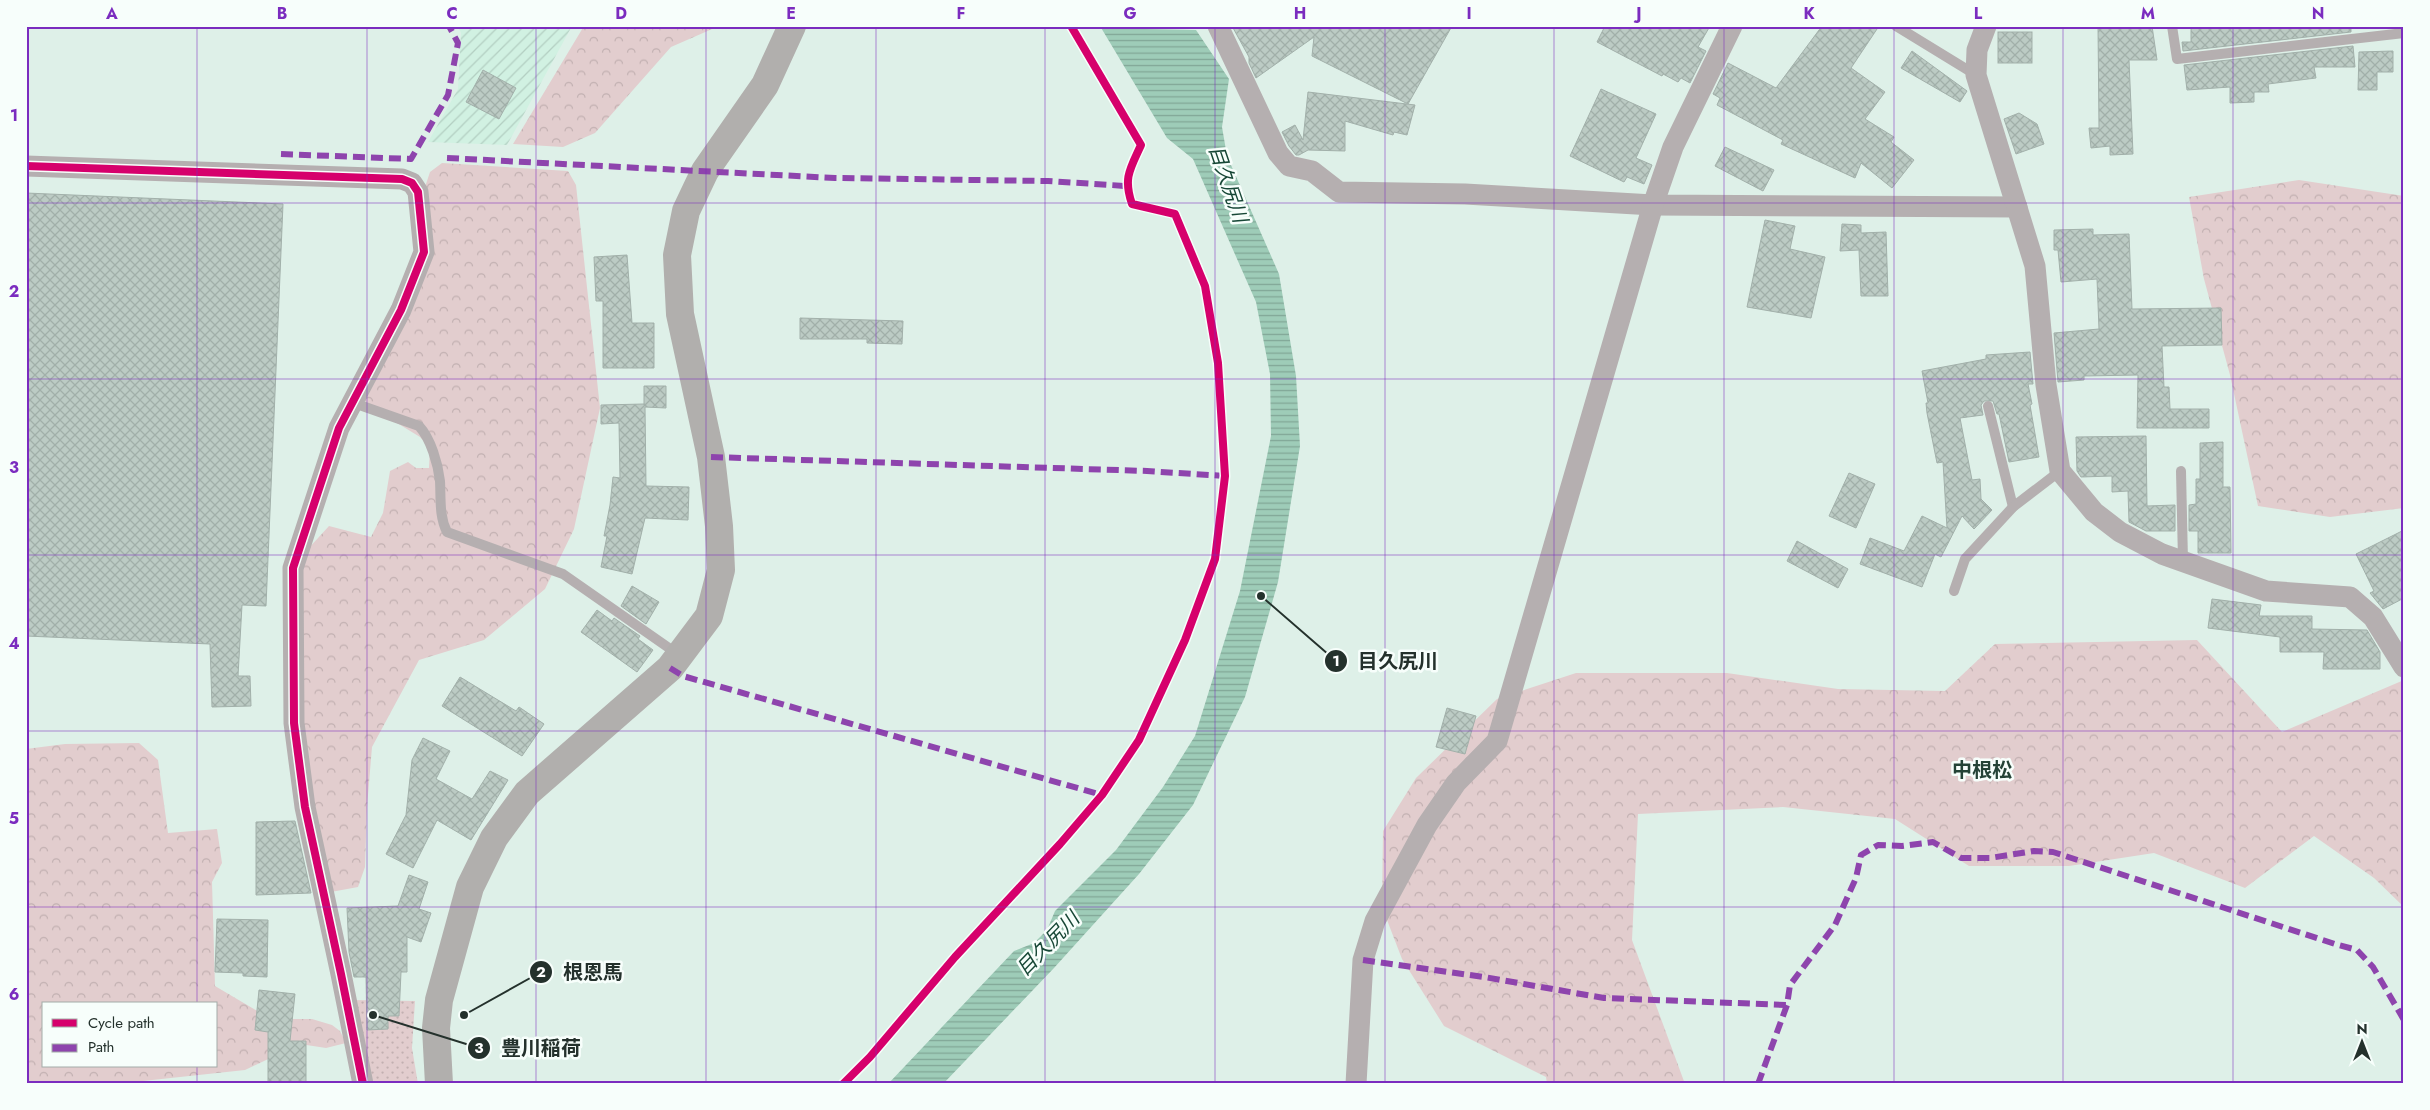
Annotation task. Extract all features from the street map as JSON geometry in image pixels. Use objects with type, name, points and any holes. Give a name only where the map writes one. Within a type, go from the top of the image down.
[{"type":"street","points":[[439,1084],[436,1028],[439,1000],[470,887],[494,838],[527,793],[646,691],[680,656],[708,616],[721,570],[719,526],[711,457],[680,314],[677,255],[686,211],[705,171],[765,85],[792,26]]},
{"type":"street","points":[[1218,26],[1278,153],[1289,166],[1312,171],[1339,192],[1465,194],[1653,204],[2017,206]]},
{"type":"street","points":[[1356,1084],[1362,960],[1375,922],[1427,825],[1456,783],[1497,741],[1653,204],[1673,147],[1732,26]]},
{"type":"street","points":[[1986,26],[1977,50],[1976,75],[2035,266],[2046,385],[2060,471],[2094,512],[2120,532],[2162,554],[2266,591],[2350,597],[2373,617],[2404,667]]},
{"type":"street","points":[[26,166],[402,179],[412,183],[418,192],[424,252],[401,310],[339,428],[293,568],[294,723],[305,808],[342,974],[362,1084]]},
{"type":"lane","points":[[1896,26],[1976,75]]},
{"type":"lane","points":[[2172,26],[2176,59],[2404,33]]},
{"type":"lane","points":[[351,402],[419,426],[427,434],[440,479],[442,521],[447,532],[563,574],[680,656]]},
{"type":"lane","points":[[1988,406],[2012,507]]},
{"type":"lane","points":[[1954,592],[1965,559],[2012,507],[2060,471]]},
{"type":"lane","points":[[2181,472],[2183,561]]},
{"type":"shaded area","points":[[458,26],[572,26],[507,145],[428,142],[458,89],[461,33]]},
{"type":"green space","points":[[584,26],[719,26],[671,47],[595,133],[563,147],[513,144]]},
{"type":"green space","points":[[442,163],[568,171],[576,185],[600,408],[574,529],[545,589],[484,640],[419,660],[372,747],[365,867],[358,887],[331,892],[287,669],[296,562],[329,526],[371,537],[383,513],[390,471],[408,462],[416,468],[429,468],[430,448],[420,437],[366,404],[361,384],[421,256],[422,196],[430,172]]},
{"type":"green space","points":[[2299,180],[2404,196],[2404,508],[2330,517],[2258,506],[2230,375],[2204,279],[2189,197]]},
{"type":"green space","points":[[2197,640],[2282,732],[2404,680],[2404,907],[2374,878],[2314,836],[2245,888],[2154,853],[2069,866],[1969,866],[1895,819],[1783,807],[1638,814],[1632,940],[1685,1084],[1547,1084],[1546,1077],[1444,1026],[1402,959],[1382,907],[1383,831],[1416,778],[1497,699],[1576,673],[1727,673],[1838,689],[1945,691],[1995,644]]},
{"type":"green space","points":[[139,743],[158,760],[168,833],[217,829],[222,863],[212,882],[215,986],[271,1019],[312,1019],[332,1025],[340,1031],[346,1043],[326,1048],[300,1044],[245,1070],[143,1081],[135,1084],[26,1084],[26,749],[65,744]]},
{"type":"green space","points":[[352,1000],[415,1001],[412,1048],[418,1084],[373,1084]]},
{"type":"water","points":[[1100,26],[1143,26],[1145,29],[1196,30],[1229,79],[1222,127],[1227,156],[1279,274],[1296,376],[1300,446],[1278,582],[1245,697],[1193,805],[1139,874],[1054,968],[943,1084],[888,1084],[1014,951],[1034,943],[1047,930],[1055,911],[1116,850],[1163,787],[1195,736],[1240,591],[1271,436],[1270,374],[1256,302],[1193,159],[1167,138]]},
{"type":"building","points":[[1232,26],[1452,26],[1408,104],[1312,56],[1314,37],[1256,78],[1249,63],[1249,57]]},
{"type":"building","points":[[1605,26],[1710,26],[1698,47],[1706,51],[1690,83],[1681,78],[1678,82],[1663,74],[1662,76],[1597,42]]},
{"type":"building","points":[[1822,26],[1879,26],[1851,68],[1885,92],[1865,119],[1894,137],[1891,142],[1914,160],[1892,188],[1861,163],[1855,178],[1781,144],[1783,140],[1717,105],[1720,98],[1713,94],[1728,63],[1776,88]]},
{"type":"building","points":[[2098,26],[2152,26],[2157,60],[2129,60],[2133,154],[2110,155],[2110,146],[2091,148],[2089,128],[2099,128]]},
{"type":"building","points":[[2191,26],[2351,26],[2351,32],[2183,51],[2182,42],[2191,42]]},
{"type":"building","points":[[1998,32],[2032,32],[2032,63],[1998,63]]},
{"type":"building","points":[[2353,46],[2355,67],[2314,67],[2316,78],[2268,84],[2269,92],[2254,92],[2254,102],[2230,103],[2230,87],[2187,90],[2184,65]]},
{"type":"building","points":[[1912,51],[1967,91],[1960,102],[1901,68]]},
{"type":"building","points":[[2393,51],[2393,72],[2377,72],[2377,90],[2358,90],[2359,52]]},
{"type":"building","points":[[483,70],[516,88],[499,119],[466,102]]},
{"type":"building","points":[[1601,89],[1656,114],[1636,158],[1652,165],[1644,184],[1627,177],[1624,182],[1570,156]]},
{"type":"building","points":[[1308,92],[1415,105],[1407,135],[1394,132],[1393,135],[1345,121],[1345,151],[1308,150],[1296,155],[1282,132],[1295,125],[1303,140]]},
{"type":"building","points":[[2019,113],[2037,124],[2044,144],[2016,154],[2004,119]]},
{"type":"building","points":[[1725,147],[1774,170],[1763,191],[1715,166]]},
{"type":"building","points":[[26,193],[283,204],[266,606],[242,605],[238,676],[250,676],[251,706],[212,707],[210,644],[26,636]]},
{"type":"building","points":[[1765,220],[1795,226],[1790,249],[1825,257],[1811,318],[1747,307]]},
{"type":"building","points":[[1842,224],[1861,225],[1861,233],[1886,232],[1888,296],[1861,296],[1859,250],[1840,251]]},
{"type":"building","points":[[2093,229],[2093,235],[2129,234],[2132,309],[2221,308],[2222,345],[2162,346],[2164,387],[2169,387],[2170,409],[2209,409],[2209,428],[2137,428],[2138,375],[2084,376],[2084,380],[2058,382],[2054,333],[2099,329],[2097,279],[2061,282],[2058,250],[2054,250],[2054,230]]},
{"type":"building","points":[[627,255],[632,323],[654,323],[654,368],[603,368],[603,301],[596,301],[594,257]]},
{"type":"building","points":[[800,318],[903,321],[902,344],[867,343],[867,339],[800,339]]},
{"type":"building","points":[[2030,352],[2033,384],[2028,384],[2039,457],[2009,462],[1999,414],[1997,414],[1993,401],[1984,401],[1981,405],[1983,415],[1960,418],[1972,480],[1980,479],[1981,499],[1992,510],[1974,529],[1962,516],[1941,557],[1935,554],[1922,587],[1860,564],[1870,538],[1904,551],[1922,516],[1947,528],[1943,462],[1937,463],[1927,413],[1926,403],[1928,403],[1922,371],[1986,359],[1986,355]]},
{"type":"building","points":[[644,386],[666,386],[666,408],[645,407],[646,486],[689,487],[688,520],[645,518],[632,574],[601,567],[607,536],[604,536],[613,477],[620,478],[619,423],[601,424],[601,405],[644,404]]},
{"type":"building","points":[[2146,436],[2147,506],[2175,505],[2175,531],[2146,531],[2129,522],[2128,491],[2112,492],[2112,476],[2081,477],[2077,471],[2076,437]]},
{"type":"building","points":[[2223,442],[2223,487],[2230,487],[2231,553],[2198,553],[2198,531],[2189,531],[2189,505],[2196,504],[2196,479],[2200,479],[2200,443]]},
{"type":"building","points":[[1849,473],[1875,484],[1856,528],[1829,516]]},
{"type":"building","points":[[2404,530],[2404,598],[2383,609],[2370,593],[2374,591],[2356,554]]},
{"type":"building","points":[[1797,541],[1848,569],[1838,588],[1787,561]]},
{"type":"building","points":[[632,586],[659,602],[646,624],[621,606]]},
{"type":"building","points":[[2212,599],[2261,605],[2259,616],[2312,616],[2312,629],[2367,630],[2380,652],[2380,669],[2323,669],[2324,652],[2280,652],[2280,637],[2208,628]]},
{"type":"building","points":[[597,610],[612,621],[614,618],[640,636],[638,639],[653,650],[637,672],[581,632]]},
{"type":"building","points":[[460,677],[516,711],[519,707],[544,724],[522,756],[442,706]]},
{"type":"building","points":[[1447,708],[1476,716],[1465,754],[1436,747]]},
{"type":"building","points":[[423,738],[450,751],[436,779],[472,799],[490,771],[508,780],[471,840],[437,820],[413,868],[386,854],[406,815],[412,760]]},
{"type":"building","points":[[295,821],[311,893],[256,895],[256,822]]},
{"type":"building","points":[[409,875],[428,882],[419,909],[431,913],[421,942],[407,937],[407,972],[401,972],[399,1016],[388,1016],[388,1029],[367,1030],[366,977],[354,977],[349,952],[347,908],[398,906]]},
{"type":"building","points":[[217,919],[268,920],[267,977],[243,976],[243,973],[215,972]]},
{"type":"building","points":[[259,990],[295,994],[290,1041],[306,1041],[306,1084],[268,1084],[268,1032],[255,1030]]},
{"type":"marked path","points":[[281,154],[411,159],[448,95],[458,43],[449,26]]},
{"type":"marked path","points":[[447,158],[835,178],[1048,181],[1126,186]]},
{"type":"marked path","points":[[711,457],[1147,471],[1225,476]]},
{"type":"marked path","points":[[670,668],[683,676],[1102,795]]},
{"type":"marked path","points":[[1758,1084],[1787,1005],[1790,985],[1835,925],[1856,878],[1861,855],[1878,845],[1902,846],[1933,842],[1961,858],[1990,858],[2034,851],[2053,852],[2357,950],[2373,967],[2404,1020]]},
{"type":"marked path","points":[[1363,960],[1484,977],[1604,998],[1787,1005]]},
{"type":"cycle path","points":[[843,1084],[870,1057],[955,957],[1060,844],[1102,795],[1139,740],[1185,640],[1215,559],[1225,476],[1218,363],[1205,286],[1175,214],[1132,204],[1128,180],[1131,167],[1141,145],[1071,26]]},
{"type":"cycle path","points":[[26,166],[402,179],[412,183],[418,192],[424,252],[401,310],[339,428],[293,568],[294,723],[305,807],[363,1084]]},
{"type":"place","name":"目久尻川","points":[[1261,596]]},
{"type":"place","name":"豊川稲荷","points":[[373,1015]]},
{"type":"place","name":"根恩馬","points":[[464,1015]]},
{"type":"district","name":"中根松","points":[[1982,770]]}]
